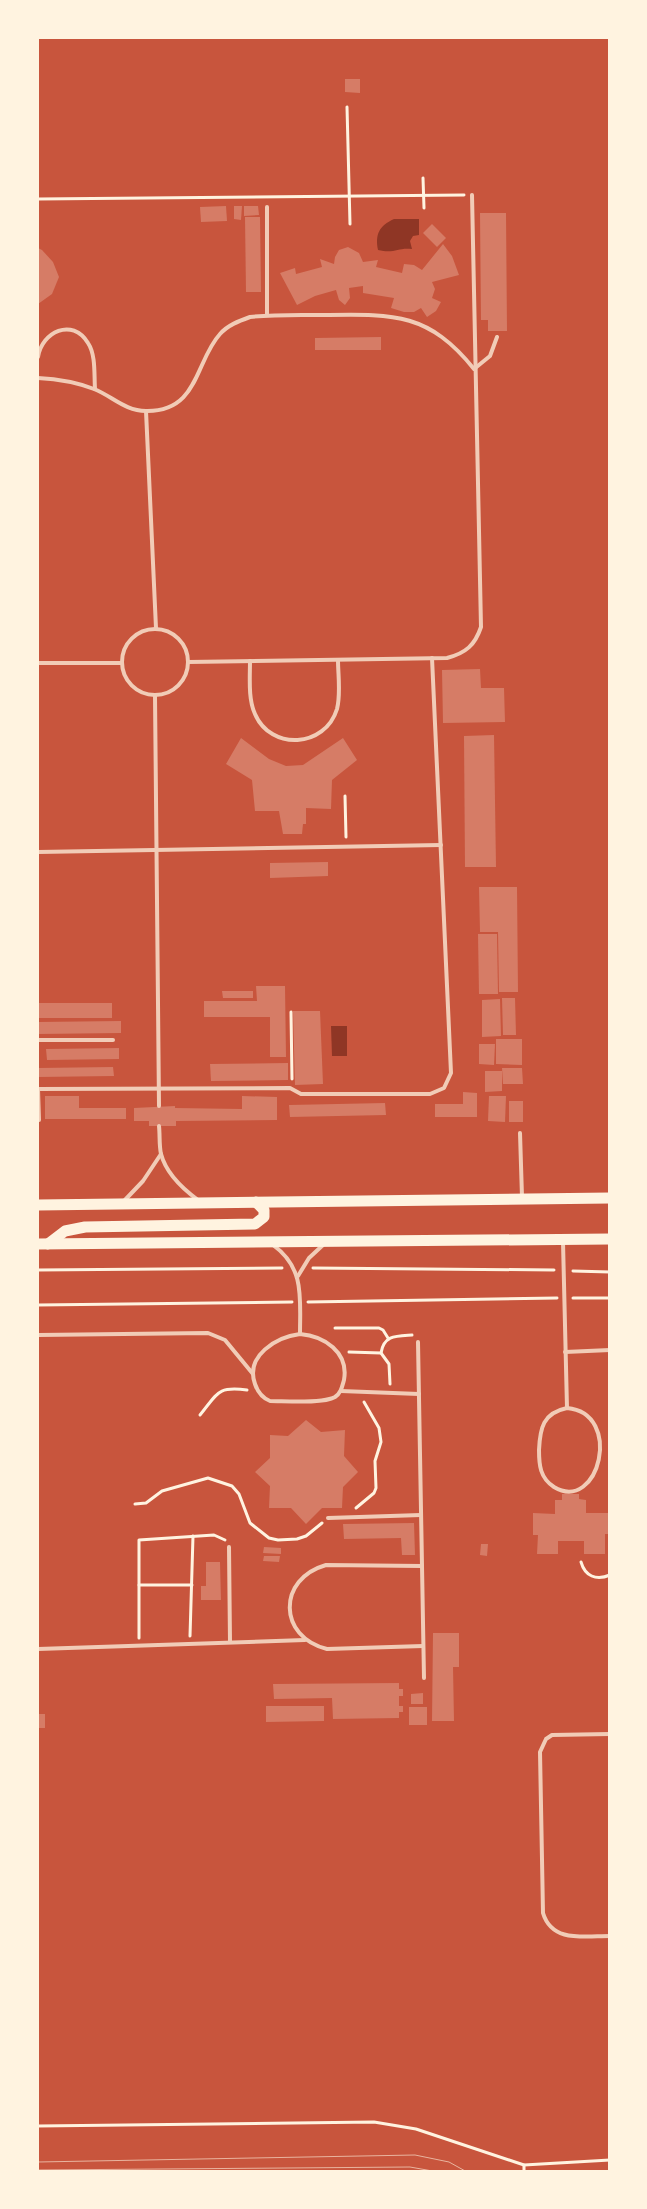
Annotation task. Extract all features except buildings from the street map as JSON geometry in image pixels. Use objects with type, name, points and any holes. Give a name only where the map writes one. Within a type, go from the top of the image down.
[{"type":"main road","points":[[38,1205],[610,1198]]},
{"type":"main road","points":[[43,1244],[65,1231],[85,1227],[255,1224],[264,1216],[264,1210],[256,1202]]},
{"type":"main road","points":[[43,1244],[610,1239]]},
{"type":"lane","points":[[188,662],[432,658],[459,655],[469,648],[477,638],[480,627],[472,195]]},
{"type":"lane","points":[[266,315],[267,207]]},
{"type":"lane","points":[[38,378],[74,382],[95,389],[123,406],[146,411],[166,408],[189,392],[198,378],[211,347],[221,333],[234,323],[250,317],[266,315],[377,314],[400,317],[422,324],[442,336],[460,351],[474,369]]},
{"type":"lane","points":[[38,357],[39,348],[46,338],[56,331],[69,330],[80,334],[89,343],[93,355],[95,389]]},
{"type":"lane","points":[[474,369],[490,356],[495,347],[497,337]]},
{"type":"lane","points":[[146,411],[156,628]]},
{"type":"lane","points":[[156,628],[166,630],[178,639],[186,652],[188,662],[187,672],[178,686],[165,694],[155,696],[140,692],[128,682],[121,663],[122,652],[127,642],[145,630],[156,628]]},
{"type":"lane","points":[[39,1120],[38,1089],[293,1089],[301,1094],[430,1094],[444,1088],[449,1081],[451,1073],[432,658]]},
{"type":"lane","points":[[250,661],[251,701],[260,723],[273,735],[298,741],[316,736],[334,716],[338,699],[338,660]]},
{"type":"lane","points":[[38,663],[121,663]]},
{"type":"lane","points":[[155,696],[159,1106]]},
{"type":"lane","points":[[38,852],[441,845]]},
{"type":"lane","points":[[38,1040],[113,1040]]},
{"type":"lane","points":[[159,1126],[161,1154],[177,1182],[201,1202]]},
{"type":"lane","points":[[520,1133],[522,1199]]},
{"type":"lane","points":[[121,1204],[143,1181],[161,1154]]},
{"type":"lane","points":[[563,1240],[567,1408]]},
{"type":"lane","points":[[270,1242],[288,1258],[298,1276],[300,1334]]},
{"type":"lane","points":[[298,1276],[302,1268],[327,1242]]},
{"type":"lane","points":[[38,1335],[208,1333],[225,1340],[253,1374],[258,1391],[263,1398],[270,1401],[325,1400],[334,1398],[341,1391],[345,1373],[344,1364],[340,1356],[328,1342],[310,1334],[300,1334],[280,1339],[264,1350],[258,1357],[253,1374]]},
{"type":"lane","points":[[418,1342],[424,1678]]},
{"type":"lane","points":[[565,1352],[610,1350]]},
{"type":"lane","points":[[341,1391],[419,1394]]},
{"type":"lane","points":[[567,1408],[582,1411],[594,1421],[599,1436],[598,1468],[589,1482],[574,1490],[566,1491],[558,1489],[544,1478],[539,1462],[542,1424],[553,1412],[567,1408]]},
{"type":"lane","points":[[328,1518],[421,1515]]},
{"type":"lane","points":[[229,1547],[230,1642]]},
{"type":"lane","points":[[305,1640],[291,1620],[289,1608],[296,1584],[314,1569],[326,1565],[422,1566]]},
{"type":"lane","points":[[38,1649],[305,1640],[327,1649],[423,1646]]},
{"type":"lane","points":[[610,1734],[552,1735],[546,1740],[540,1752],[543,1913],[545,1921],[550,1927],[564,1936],[610,1936]]},
{"type":"path","points":[[347,107],[350,224]]},
{"type":"path","points":[[423,178],[424,208]]},
{"type":"path","points":[[38,199],[472,195]]},
{"type":"path","points":[[345,796],[347,846]]},
{"type":"path","points":[[291,1012],[293,1089]]},
{"type":"path","points":[[38,1270],[294,1268]]},
{"type":"path","points":[[302,1268],[610,1272]]},
{"type":"path","points":[[38,1305],[610,1298]]},
{"type":"path","points":[[335,1328],[379,1328],[388,1338]]},
{"type":"path","points":[[390,1393],[389,1364],[381,1353],[383,1344],[388,1338],[413,1336]]},
{"type":"path","points":[[328,1342],[350,1353],[381,1353]]},
{"type":"path","points":[[200,1415],[222,1390],[232,1388],[258,1391]]},
{"type":"path","points":[[352,1518],[355,1508],[374,1493],[376,1488],[375,1461],[381,1442],[379,1428],[360,1392]]},
{"type":"path","points":[[135,1504],[146,1503],[162,1491],[208,1478],[232,1486],[239,1494],[250,1523],[269,1538],[278,1540],[297,1539],[306,1536],[328,1518]]},
{"type":"path","points":[[139,1645],[139,1540],[194,1536],[221,1537],[229,1547]]},
{"type":"path","points":[[190,1644],[194,1536]]},
{"type":"path","points":[[581,1562],[583,1568],[592,1577],[598,1578],[610,1575]]},
{"type":"path","points":[[139,1585],[192,1585]]},
{"type":"path","points":[[38,2126],[374,2122],[416,2129],[524,2165],[610,2160]]},
{"type":"path","points":[[524,2165],[524,2172]]},
{"type":"shaded area","points":[[394,219],[419,219],[419,235],[413,236],[410,241],[412,249],[378,250],[377,239],[379,231]]},
{"type":"shaded area","points":[[331,1026],[347,1026],[347,1056],[332,1056]]},
{"type":"tram line","points":[[38,2162],[415,2155],[449,2162],[467,2172]]},
{"type":"tram line","points":[[38,2170],[410,2167],[438,2172]]}]
